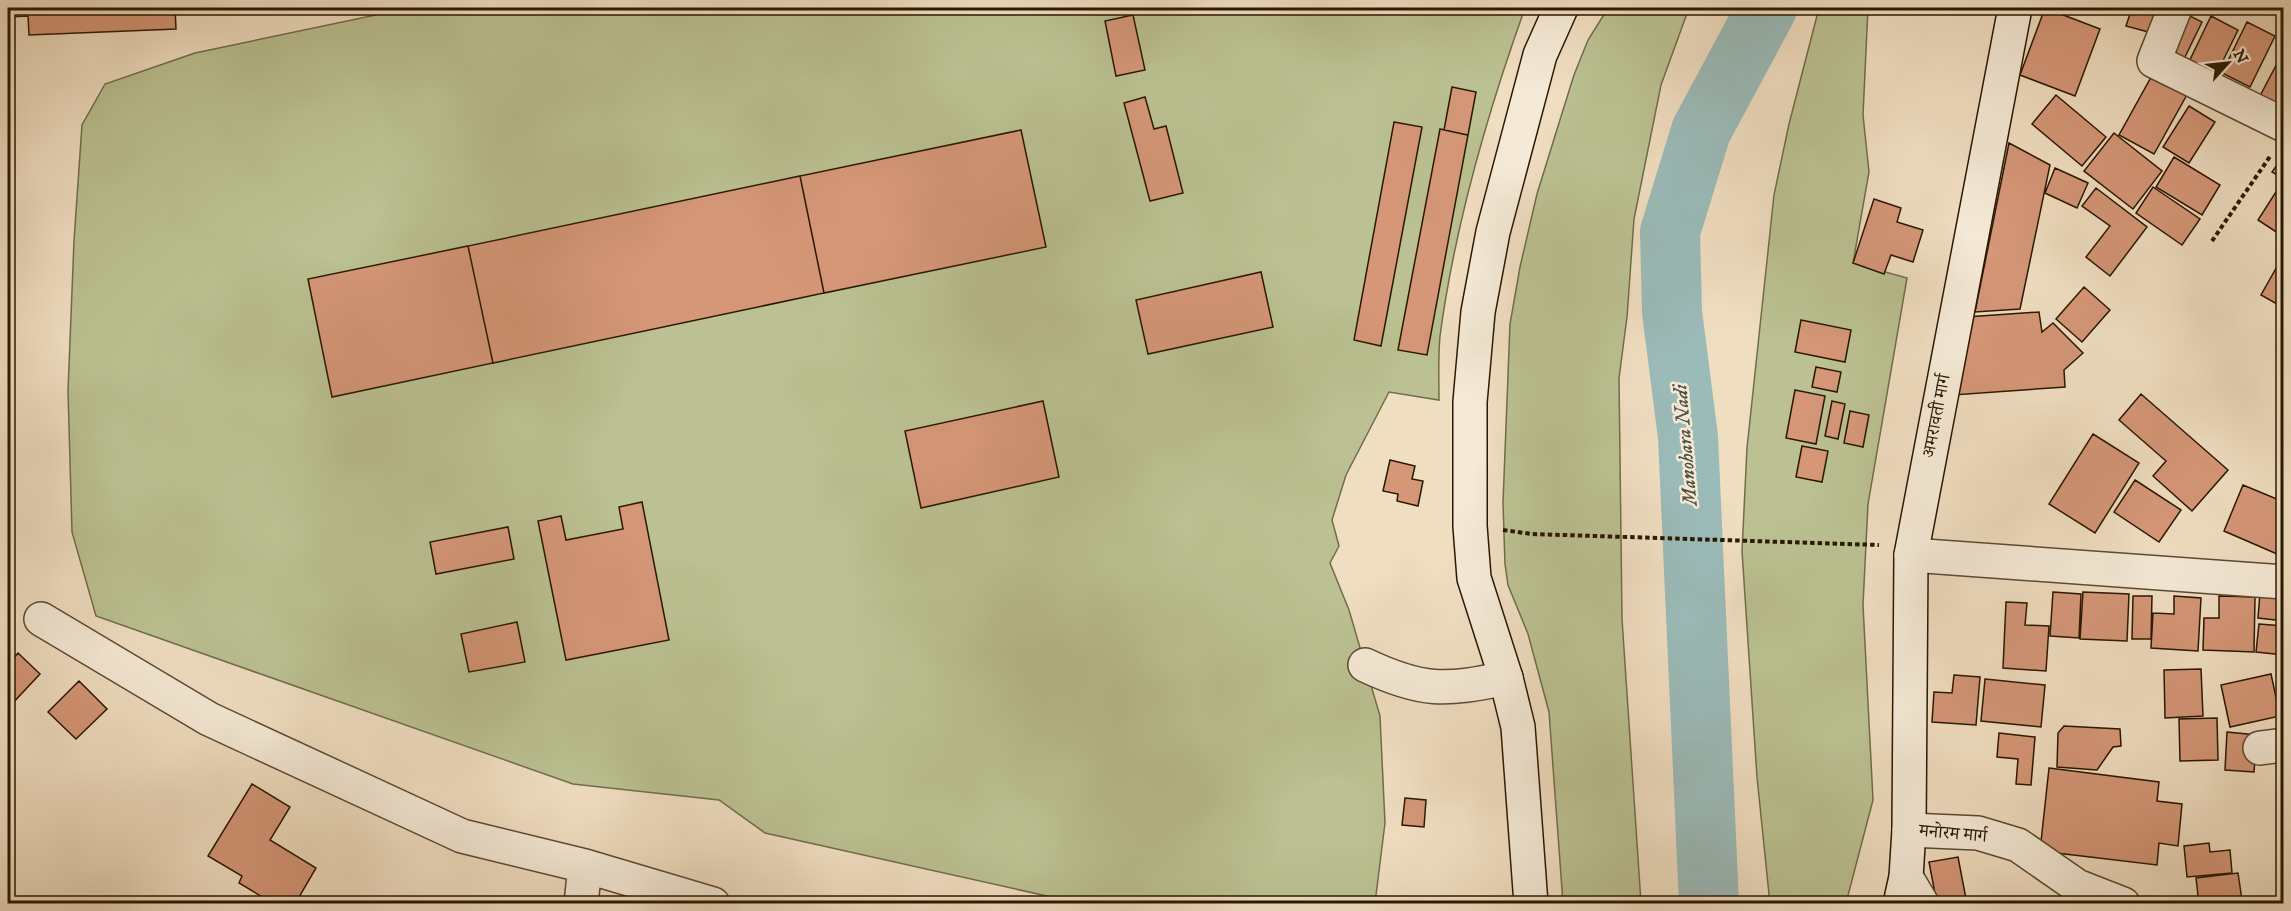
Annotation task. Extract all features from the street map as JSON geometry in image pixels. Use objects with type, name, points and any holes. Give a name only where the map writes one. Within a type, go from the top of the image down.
[{"type":"main road","points":[[1531,903],[1518,727],[1506,678],[1474,578],[1470,526],[1470,402],[1478,312],[1492,232],[1540,54],[1561,8]]},
{"type":"main road","name":"अमरावती मार्ग","points":[[1910,895],[1911,555],[2015,8]]},
{"type":"main road","points":[[2175,8],[2154,61],[2280,136]]},
{"type":"main road","points":[[1911,555],[2283,582]]},
{"type":"main road","points":[[41,619],[209,719],[462,836],[585,866],[713,903]]},
{"type":"main road","points":[[1365,665],[1396,680],[1433,688],[1470,686],[1506,678]]},
{"type":"main road","name":"मनोरम मार्ग","points":[[1909,830],[1978,833],[2018,845],[2077,886],[2123,903]]},
{"type":"main road","points":[[581,903],[585,866]]},
{"type":"path","points":[[2212,241],[2280,136]]},
{"type":"path","points":[[1532,534],[1876,544]]},
{"type":"green space","points":[[409,8],[1525,8],[1485,129],[1454,252],[1440,336],[1439,400],[1389,392],[1346,475],[1332,520],[1339,546],[1330,563],[1349,610],[1380,716],[1385,823],[1375,903],[1078,903],[765,833],[719,800],[573,784],[96,616],[72,532],[68,391],[74,241],[82,125],[105,84],[195,53]]},
{"type":"green space","points":[[1608,8],[1689,8],[1661,85],[1634,219],[1627,317],[1619,378],[1622,619],[1641,903],[1563,903],[1549,712],[1528,634],[1508,585],[1505,564],[1503,503],[1510,324],[1520,267],[1537,194],[1559,123],[1588,40]]},
{"type":"green space","points":[[1819,8],[1868,8],[1863,115],[1869,172],[1853,263],[1907,278],[1868,504],[1863,605],[1873,800],[1846,903],[1770,904],[1757,777],[1742,551],[1747,448],[1774,195],[1789,124]]},
{"type":"building","points":[[8,8],[175,8],[176,29],[29,35],[28,16],[8,17]]},
{"type":"building","points":[[2045,8],[2100,29],[2075,96],[2020,75]]},
{"type":"building","points":[[2132,8],[2164,8],[2156,34],[2126,26]]},
{"type":"building","points":[[2202,8],[2219,8],[2215,14]]},
{"type":"building","points":[[2178,10],[2202,22],[2184,59],[2161,47]]},
{"type":"building","points":[[1133,15],[1145,70],[1116,76],[1105,21]]},
{"type":"building","points":[[2211,16],[2238,30],[2214,79],[2187,66]]},
{"type":"building","points":[[2247,22],[2275,36],[2250,87],[2222,73]]},
{"type":"building","points":[[2281,56],[2284,57],[2284,108],[2260,96]]},
{"type":"building","points":[[2154,72],[2189,91],[2154,154],[2119,135]]},
{"type":"building","points":[[1452,87],[1476,92],[1468,135],[1444,130]]},
{"type":"building","points":[[2056,95],[2106,137],[2082,166],[2032,124]]},
{"type":"building","points":[[1145,97],[1154,129],[1166,126],[1183,193],[1150,201],[1124,103]]},
{"type":"building","points":[[2189,106],[2215,122],[2189,163],[2163,147]]},
{"type":"building","points":[[1394,122],[1422,127],[1381,346],[1354,340]]},
{"type":"building","points":[[1440,129],[1468,135],[1427,355],[1398,350]]},
{"type":"building","points":[[1021,130],[1046,247],[824,293],[800,176]]},
{"type":"building","points":[[2114,133],[2162,171],[2133,209],[2084,171]]},
{"type":"building","points":[[2009,143],[2050,165],[2020,309],[1975,312]]},
{"type":"building","points":[[2284,155],[2284,179],[2272,172]]},
{"type":"building","points":[[2174,157],[2220,185],[2202,215],[2156,187]]},
{"type":"building","points":[[2055,168],[2088,183],[2077,208],[2045,193]]},
{"type":"building","points":[[800,176],[824,293],[493,363],[468,246]]},
{"type":"building","points":[[2281,184],[2284,186],[2284,237],[2258,220]]},
{"type":"building","points":[[2153,187],[2200,219],[2182,245],[2136,213]]},
{"type":"building","points":[[2096,188],[2147,227],[2110,276],[2086,257],[2110,226],[2082,206]]},
{"type":"building","points":[[1874,199],[1901,208],[1897,222],[1923,230],[1913,262],[1891,255],[1884,274],[1853,263]]},
{"type":"building","points":[[468,246],[493,363],[332,397],[308,279]]},
{"type":"building","points":[[2284,257],[2284,308],[2261,295]]},
{"type":"building","points":[[1261,272],[1273,327],[1148,354],[1136,300]]},
{"type":"building","points":[[2084,287],[2110,310],[2082,342],[2056,319]]},
{"type":"building","points":[[2039,312],[2042,332],[2053,323],[2083,353],[2064,370],[2065,387],[1953,395],[1966,317]]},
{"type":"building","points":[[1801,320],[1851,330],[1845,362],[1795,352]]},
{"type":"building","points":[[1816,367],[1841,372],[1837,392],[1812,387]]},
{"type":"building","points":[[1795,390],[1825,396],[1816,444],[1786,438]]},
{"type":"building","points":[[2141,394],[2228,470],[2192,511],[2153,476],[2166,461],[2119,420]]},
{"type":"building","points":[[1043,401],[1059,477],[921,508],[905,431]]},
{"type":"building","points":[[1832,401],[1845,404],[1838,439],[1825,436]]},
{"type":"building","points":[[1850,411],[1869,415],[1863,447],[1844,443]]},
{"type":"building","points":[[2093,434],[2139,463],[2095,533],[2049,504]]},
{"type":"building","points":[[1802,446],[1828,451],[1822,482],[1796,477]]},
{"type":"building","points":[[1390,460],[1415,466],[1412,479],[1423,481],[1418,506],[1397,501],[1398,494],[1383,491]]},
{"type":"building","points":[[2135,480],[2181,510],[2159,542],[2114,512]]},
{"type":"building","points":[[2243,485],[2284,502],[2284,539],[2277,554],[2224,531]]},
{"type":"building","points":[[642,502],[669,640],[566,660],[538,521],[561,516],[566,540],[623,529],[619,507]]},
{"type":"building","points":[[508,527],[514,559],[436,574],[430,542]]},
{"type":"building","points":[[2053,592],[2081,594],[2079,638],[2050,636]]},
{"type":"building","points":[[2083,592],[2129,594],[2127,641],[2080,639]]},
{"type":"building","points":[[2260,593],[2284,596],[2284,621],[2258,618]]},
{"type":"building","points":[[2133,596],[2152,596],[2151,639],[2132,639]]},
{"type":"building","points":[[2174,596],[2201,598],[2198,651],[2151,648],[2153,613],[2174,614]]},
{"type":"building","points":[[2219,596],[2255,597],[2254,652],[2203,650],[2204,618],[2219,618]]},
{"type":"building","points":[[2006,602],[2027,603],[2025,625],[2049,626],[2046,671],[2003,668]]},
{"type":"building","points":[[517,622],[525,662],[469,672],[461,634]]},
{"type":"building","points":[[2259,624],[2284,626],[2284,655],[2256,652]]},
{"type":"building","points":[[18,653],[40,674],[8,708],[8,665]]},
{"type":"building","points":[[2201,669],[2203,716],[2165,718],[2164,670]]},
{"type":"building","points":[[2271,674],[2280,716],[2230,727],[2221,685]]},
{"type":"building","points":[[1954,675],[1980,677],[1976,725],[1932,722],[1934,692],[1952,693]]},
{"type":"building","points":[[1985,679],[2045,685],[2041,727],[1981,721]]},
{"type":"building","points":[[79,681],[107,709],[76,739],[48,712]]},
{"type":"building","points":[[2217,718],[2218,760],[2180,761],[2179,719]]},
{"type":"building","points":[[2064,726],[2120,729],[2121,746],[2113,747],[2097,770],[2057,767],[2058,733]]},
{"type":"building","points":[[2227,732],[2257,735],[2254,772],[2225,770]]},
{"type":"building","points":[[1999,733],[2035,737],[2031,785],[2016,784],[2018,759],[1997,757]]},
{"type":"building","points":[[2049,768],[2159,782],[2157,801],[2182,804],[2178,846],[2159,843],[2157,865],[2040,851]]},
{"type":"building","points":[[252,784],[290,807],[270,840],[316,868],[295,904],[261,904],[264,898],[239,883],[242,876],[208,856]]},
{"type":"building","points":[[1405,798],[1426,800],[1424,827],[1402,825]]},
{"type":"building","points":[[2209,843],[2210,852],[2230,850],[2232,873],[2187,877],[2184,846]]},
{"type":"building","points":[[1958,857],[1967,904],[1937,904],[1929,862]]},
{"type":"building","points":[[2238,873],[2242,900],[2199,904],[2196,878]]},
{"type":"waterway","name":"Manohara Nadi","points":[[1709,904],[1688,437],[1672,312],[1670,232],[1701,131],[1767,8]]}]
